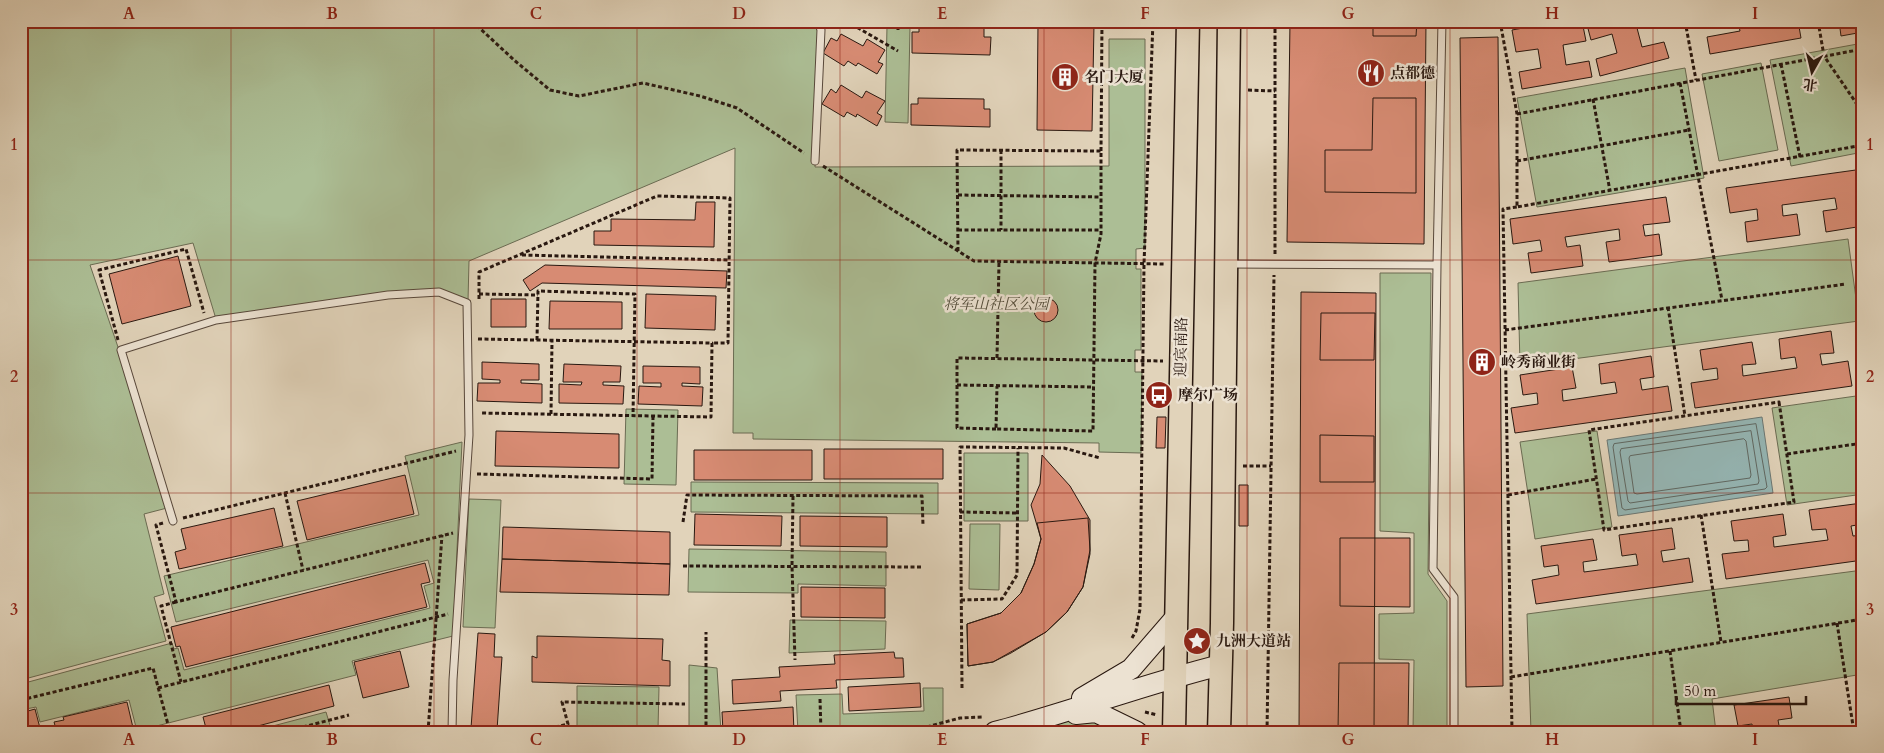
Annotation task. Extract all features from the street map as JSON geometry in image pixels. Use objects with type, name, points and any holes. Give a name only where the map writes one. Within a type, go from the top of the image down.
[{"type":"main road","name":"迎宾南路","points":[[1174,732],[1188,21]]},
{"type":"main road","points":[[1219,732],[1229,21]]},
{"type":"main road","points":[[1052,717],[1131,669],[1176,617]]},
{"type":"main road","points":[[1052,717],[1175,676],[1221,665]]},
{"type":"main road","points":[[992,724],[1096,712],[1137,732]]},
{"type":"lane","points":[[815,161],[821,30],[818,21]]},
{"type":"lane","points":[[1442,21],[1433,569],[1454,597],[1454,732]]},
{"type":"lane","points":[[1226,264],[1437,265]]},
{"type":"lane","points":[[173,521],[121,350],[216,320],[388,296],[439,292],[467,303],[468,448],[452,732]]},
{"type":"path","points":[[472,21],[550,90],[579,96],[643,83],[700,96],[737,108],[815,161],[974,261],[1183,264]]},
{"type":"path","points":[[846,21],[898,51]]},
{"type":"path","points":[[898,21],[898,30]]},
{"type":"path","points":[[1102,21],[1101,230],[1095,263],[1094,360],[1094,387],[1093,431],[956,428],[957,358],[997,358],[1094,360],[1144,361],[1181,362]]},
{"type":"path","points":[[1131,639],[1136,631],[1140,609],[1144,264],[1153,21]]},
{"type":"path","points":[[1267,732],[1275,264],[1275,21]]},
{"type":"path","points":[[1500,21],[1517,114],[1517,207]]},
{"type":"path","points":[[1685,21],[1696,80]]},
{"type":"path","points":[[1818,21],[1824,56],[1863,113]]},
{"type":"path","points":[[1517,114],[1863,49]]},
{"type":"path","points":[[1781,64],[1800,157]]},
{"type":"path","points":[[1680,83],[1722,300]]},
{"type":"path","points":[[1244,90],[1275,91]]},
{"type":"path","points":[[1592,100],[1610,191]]},
{"type":"path","points":[[1517,161],[1689,130]]},
{"type":"path","points":[[1512,732],[1503,209],[1863,145]]},
{"type":"path","points":[[958,251],[957,150],[1101,151]]},
{"type":"path","points":[[1001,150],[1001,230]]},
{"type":"path","points":[[958,195],[1101,197]]},
{"type":"path","points":[[468,339],[728,343],[730,198],[657,196],[479,272],[479,303]]},
{"type":"path","points":[[958,230],[1101,230]]},
{"type":"path","points":[[121,350],[99,270],[186,249],[207,323]]},
{"type":"path","points":[[520,255],[729,260]]},
{"type":"path","points":[[997,358],[999,262]]},
{"type":"path","points":[[1505,330],[1846,284]]},
{"type":"path","points":[[537,340],[538,291],[635,294],[633,416]]},
{"type":"path","points":[[479,294],[538,295]]},
{"type":"path","points":[[1668,308],[1685,416]]},
{"type":"path","points":[[479,330],[479,339]]},
{"type":"path","points":[[551,414],[552,340]]},
{"type":"path","points":[[469,412],[711,417],[712,343]]},
{"type":"path","points":[[957,385],[1094,387]]},
{"type":"path","points":[[996,429],[997,386]]},
{"type":"path","points":[[1779,402],[1787,454],[1794,502],[1604,530],[1589,430],[1779,402]]},
{"type":"path","points":[[467,474],[652,479],[653,416]]},
{"type":"path","points":[[1787,454],[1863,444]]},
{"type":"path","points":[[176,602],[156,525],[468,448]]},
{"type":"path","points":[[962,688],[960,448],[1064,448],[1100,458]]},
{"type":"path","points":[[961,600],[1002,599],[1017,575],[1018,448]]},
{"type":"path","points":[[1242,466],[1271,466]]},
{"type":"path","points":[[1508,495],[1596,480]]},
{"type":"path","points":[[284,493],[303,570]]},
{"type":"path","points":[[683,522],[688,495],[922,496],[923,525]]},
{"type":"path","points":[[793,496],[792,566],[795,660]]},
{"type":"path","points":[[960,512],[1018,513]]},
{"type":"path","points":[[1701,515],[1720,642]]},
{"type":"path","points":[[181,682],[161,606],[463,530]]},
{"type":"path","points":[[428,732],[442,535]]},
{"type":"path","points":[[684,566],[923,567]]},
{"type":"path","points":[[158,688],[458,612]]},
{"type":"path","points":[[1511,677],[1863,619]]},
{"type":"path","points":[[1837,623],[1854,732]]},
{"type":"path","points":[[706,632],[706,732]]},
{"type":"path","points":[[1670,651],[1681,732]]},
{"type":"path","points":[[21,700],[153,668],[170,732]]},
{"type":"path","points":[[820,698],[821,732]]},
{"type":"path","points":[[536,732],[568,724],[562,702],[685,704]]},
{"type":"path","points":[[284,732],[350,715]]},
{"type":"path","points":[[908,732],[960,718],[992,724]]},
{"type":"green space","name":"将军山社区公园","points":[[21,21],[817,21],[820,30],[815,167],[1109,166],[1109,39],[1145,39],[1145,248],[1136,249],[1136,269],[1141,269],[1141,350],[1135,350],[1135,372],[1142,372],[1141,453],[1099,452],[1099,443],[753,439],[753,433],[733,433],[735,148],[469,261],[468,301],[440,290],[216,319],[193,243],[90,265],[119,350],[167,508],[144,514],[164,594],[154,597],[166,641],[21,680]]},
{"type":"green space","points":[[887,26],[910,27],[908,123],[885,122]]},
{"type":"green space","points":[[1863,43],[1863,152],[1791,166],[1770,60]]},
{"type":"green space","points":[[1761,63],[1778,150],[1719,161],[1702,74]]},
{"type":"green space","points":[[1685,68],[1704,178],[1537,207],[1517,98]]},
{"type":"green space","points":[[1848,239],[1859,321],[1520,366],[1518,283]]},
{"type":"green space","points":[[1380,273],[1431,273],[1428,574],[1447,601],[1447,732],[1413,732],[1414,660],[1379,659],[1379,614],[1414,613],[1414,533],[1380,531]]},
{"type":"green space","points":[[1863,395],[1863,494],[1787,505],[1772,408]]},
{"type":"green space","points":[[626,409],[678,410],[676,485],[624,484]]},
{"type":"green space","points":[[1597,431],[1612,527],[1535,539],[1520,442]]},
{"type":"green space","points":[[462,442],[453,636],[352,661],[356,675],[137,731],[129,700],[40,722],[36,707],[21,710],[21,684],[172,643],[174,649],[178,648],[184,670],[430,608],[424,586],[434,583],[428,560],[176,622],[164,576],[419,515],[405,456]]},
{"type":"green space","points":[[964,453],[1028,453],[1028,521],[964,521]]},
{"type":"green space","points":[[691,482],[938,483],[938,514],[691,512]]},
{"type":"green space","points":[[469,499],[501,500],[495,628],[463,627]]},
{"type":"green space","points":[[970,524],[1000,524],[999,590],[969,589]]},
{"type":"green space","points":[[689,549],[886,552],[886,586],[798,584],[798,593],[688,592]]},
{"type":"green space","points":[[1863,570],[1863,674],[1712,699],[1716,732],[1531,732],[1527,614]]},
{"type":"green space","points":[[790,620],[886,621],[885,649],[789,653]]},
{"type":"green space","points":[[689,665],[717,668],[721,732],[689,732]]},
{"type":"green space","points":[[577,686],[659,687],[658,729],[577,728]]},
{"type":"green space","points":[[923,688],[943,688],[943,732],[798,732],[796,695],[842,694],[843,714],[924,711]]},
{"type":"green space","points":[[326,712],[332,732],[250,732]]},
{"type":"green space","points":[[1096,714],[1135,732],[998,732]]},
{"type":"water","points":[[1762,417],[1773,493],[1618,516],[1607,440]]},
{"type":"building","points":[[1290,21],[1426,21],[1424,244],[1287,242]]},
{"type":"building","points":[[1373,21],[1417,21],[1416,36],[1373,36]]},
{"type":"building","points":[[1562,21],[1582,21],[1586,41],[1563,45],[1566,65],[1589,61],[1592,77],[1522,89],[1519,72],[1541,68],[1538,49],[1516,52],[1512,30]]},
{"type":"building","points":[[1586,21],[1659,21],[1637,28],[1642,47],[1664,42],[1669,58],[1600,76],[1596,59],[1617,53],[1612,34],[1591,40]]},
{"type":"building","points":[[1738,21],[1764,21],[1765,27],[1798,21],[1801,38],[1710,54],[1707,37],[1740,31]]},
{"type":"building","points":[[1839,21],[1863,21],[1863,32],[1841,36]]},
{"type":"building","name":"名门大厦","points":[[1038,23],[1094,24],[1092,131],[1037,130]]},
{"type":"building","points":[[919,25],[984,27],[984,37],[991,37],[990,55],[912,53],[912,32],[919,32]]},
{"type":"building","points":[[841,34],[863,46],[867,39],[885,50],[878,62],[883,64],[877,74],[858,63],[856,66],[848,61],[844,66],[823,53],[831,38],[837,41]]},
{"type":"building","name":"岭秀商业街","points":[[1498,37],[1503,686],[1466,687],[1460,38]]},
{"type":"building","points":[[841,85],[862,98],[866,91],[885,101],[877,113],[882,116],[877,126],[857,114],[856,117],[847,112],[844,117],[822,104],[831,89],[836,93]]},
{"type":"building","points":[[918,98],[984,99],[984,109],[990,109],[990,127],[911,125],[911,104],[918,104]]},
{"type":"building","points":[[1373,98],[1416,98],[1416,193],[1325,192],[1325,150],[1372,150]]},
{"type":"building","points":[[1863,169],[1863,194],[1860,194],[1863,205],[1863,226],[1826,232],[1823,211],[1837,209],[1835,198],[1782,205],[1783,216],[1797,214],[1800,235],[1747,242],[1745,222],[1758,220],[1757,209],[1730,213],[1726,188]]},
{"type":"building","points":[[1666,197],[1670,222],[1643,225],[1645,236],[1659,234],[1662,255],[1609,262],[1606,242],[1620,240],[1619,229],[1565,237],[1567,247],[1580,245],[1583,266],[1531,273],[1528,253],[1542,251],[1540,240],[1513,244],[1510,219]]},
{"type":"building","points":[[696,202],[715,202],[714,247],[594,245],[594,231],[611,231],[611,219],[695,220]]},
{"type":"building","points":[[178,256],[191,306],[122,324],[109,274]]},
{"type":"building","points":[[545,265],[727,271],[726,288],[542,283],[530,291],[523,280]]},
{"type":"building","points":[[1301,292],[1376,293],[1374,732],[1299,732]]},
{"type":"building","points":[[646,294],[716,296],[715,330],[645,328]]},
{"type":"building","points":[[1046,298],[1051,299],[1057,305],[1057,315],[1051,321],[1046,322],[1041,321],[1035,315],[1034,310],[1035,305],[1041,299]]},
{"type":"building","points":[[491,299],[526,299],[526,327],[491,327]]},
{"type":"building","points":[[550,301],[622,302],[622,329],[549,329]]},
{"type":"building","points":[[1321,313],[1375,313],[1374,360],[1320,360]]},
{"type":"building","points":[[1831,331],[1834,353],[1820,354],[1822,365],[1848,361],[1852,386],[1695,408],[1691,383],[1718,379],[1717,368],[1703,370],[1700,350],[1752,342],[1756,364],[1742,365],[1743,376],[1797,368],[1795,357],[1781,359],[1779,339]]},
{"type":"building","points":[[1651,356],[1654,377],[1640,379],[1642,390],[1668,386],[1672,411],[1515,433],[1511,408],[1538,404],[1537,393],[1523,395],[1520,375],[1572,367],[1576,388],[1562,390],[1563,401],[1617,393],[1615,382],[1601,384],[1599,364]]},
{"type":"building","points":[[482,362],[539,364],[539,380],[521,380],[521,383],[542,384],[542,403],[477,401],[478,383],[500,383],[500,380],[482,379]]},
{"type":"building","points":[[564,364],[621,366],[620,382],[603,382],[603,385],[624,386],[623,404],[559,403],[559,384],[581,385],[582,382],[563,382]]},
{"type":"building","points":[[643,366],[700,367],[700,384],[682,383],[682,386],[703,387],[702,406],[638,404],[639,386],[661,387],[661,383],[643,383]]},
{"type":"building","points":[[1157,417],[1166,417],[1165,448],[1156,448]]},
{"type":"building","points":[[496,431],[619,434],[619,468],[495,466]]},
{"type":"building","points":[[1320,435],[1374,436],[1374,482],[1320,482]]},
{"type":"building","points":[[824,449],[943,449],[943,479],[824,479]]},
{"type":"building","points":[[694,450],[812,450],[812,480],[694,480]]},
{"type":"building","points":[[1042,455],[1070,486],[1090,520],[1090,554],[1083,587],[1067,612],[1046,632],[993,662],[968,666],[967,624],[1001,613],[1021,593],[1034,564],[1041,539],[1031,505],[1040,484]]},
{"type":"building","points":[[405,475],[414,514],[307,540],[297,501]]},
{"type":"building","points":[[1239,485],[1248,485],[1248,526],[1239,526]]},
{"type":"building","points":[[1862,503],[1863,524],[1851,526],[1853,536],[1863,535],[1863,560],[1726,579],[1722,554],[1749,551],[1748,540],[1734,541],[1731,521],[1783,514],[1786,535],[1773,537],[1774,547],[1828,540],[1826,529],[1812,530],[1809,510]]},
{"type":"building","points":[[274,508],[283,546],[179,569],[175,552],[186,549],[181,529]]},
{"type":"building","points":[[695,514],[782,516],[781,546],[694,545]]},
{"type":"building","points":[[800,516],[887,517],[887,547],[800,546]]},
{"type":"building","points":[[1088,518],[1090,550],[1083,587],[1067,612],[1046,632],[1011,653],[993,662],[968,666],[967,624],[1001,613],[1021,593],[1034,564],[1041,539],[1037,523]]},
{"type":"building","points":[[503,527],[670,532],[670,564],[502,559]]},
{"type":"building","points":[[1672,528],[1675,549],[1661,551],[1663,562],[1689,558],[1693,582],[1536,604],[1532,580],[1559,575],[1558,565],[1544,567],[1541,546],[1593,539],[1597,560],[1583,562],[1584,572],[1638,565],[1636,554],[1622,556],[1619,535]]},
{"type":"building","points":[[1340,538],[1410,538],[1410,607],[1340,606]]},
{"type":"building","points":[[502,559],[670,564],[669,595],[500,592]]},
{"type":"building","points":[[425,563],[430,582],[421,584],[427,607],[186,667],[180,646],[176,647],[171,627]]},
{"type":"building","points":[[801,587],[885,588],[885,618],[801,617]]},
{"type":"building","points":[[478,633],[495,634],[494,657],[502,657],[497,730],[471,728]]},
{"type":"building","points":[[537,636],[663,639],[662,660],[670,661],[670,686],[532,682],[532,656],[537,658]]},
{"type":"building","points":[[400,651],[409,687],[363,698],[354,662]]},
{"type":"building","points":[[894,652],[895,658],[903,658],[904,677],[836,680],[837,688],[780,691],[781,701],[733,704],[732,680],[780,677],[779,667],[835,664],[834,655]]},
{"type":"building","points":[[1339,663],[1409,663],[1408,732],[1338,732]]},
{"type":"building","points":[[920,683],[921,707],[849,711],[848,687]]},
{"type":"building","points":[[329,685],[334,706],[235,732],[207,732],[203,717]]},
{"type":"building","points":[[1789,697],[1792,718],[1778,720],[1780,731],[1811,727],[1812,732],[1753,732],[1752,724],[1738,726],[1734,705]]},
{"type":"building","points":[[127,702],[134,732],[45,732],[56,729],[54,722],[64,720],[63,717]]},
{"type":"building","points":[[793,707],[794,732],[723,732],[722,712]]},
{"type":"building","points":[[35,709],[41,732],[21,732],[21,713]]},
{"type":"place","name":"点都德","points":[[1371,73]]},
{"type":"place","name":"名门大厦","points":[[1065,77]]},
{"type":"place","name":"岭秀商业街","points":[[1482,362]]},
{"type":"place","name":"摩尔广场","points":[[1159,395]]},
{"type":"place","name":"九洲大道站","points":[[1197,641]]}]
